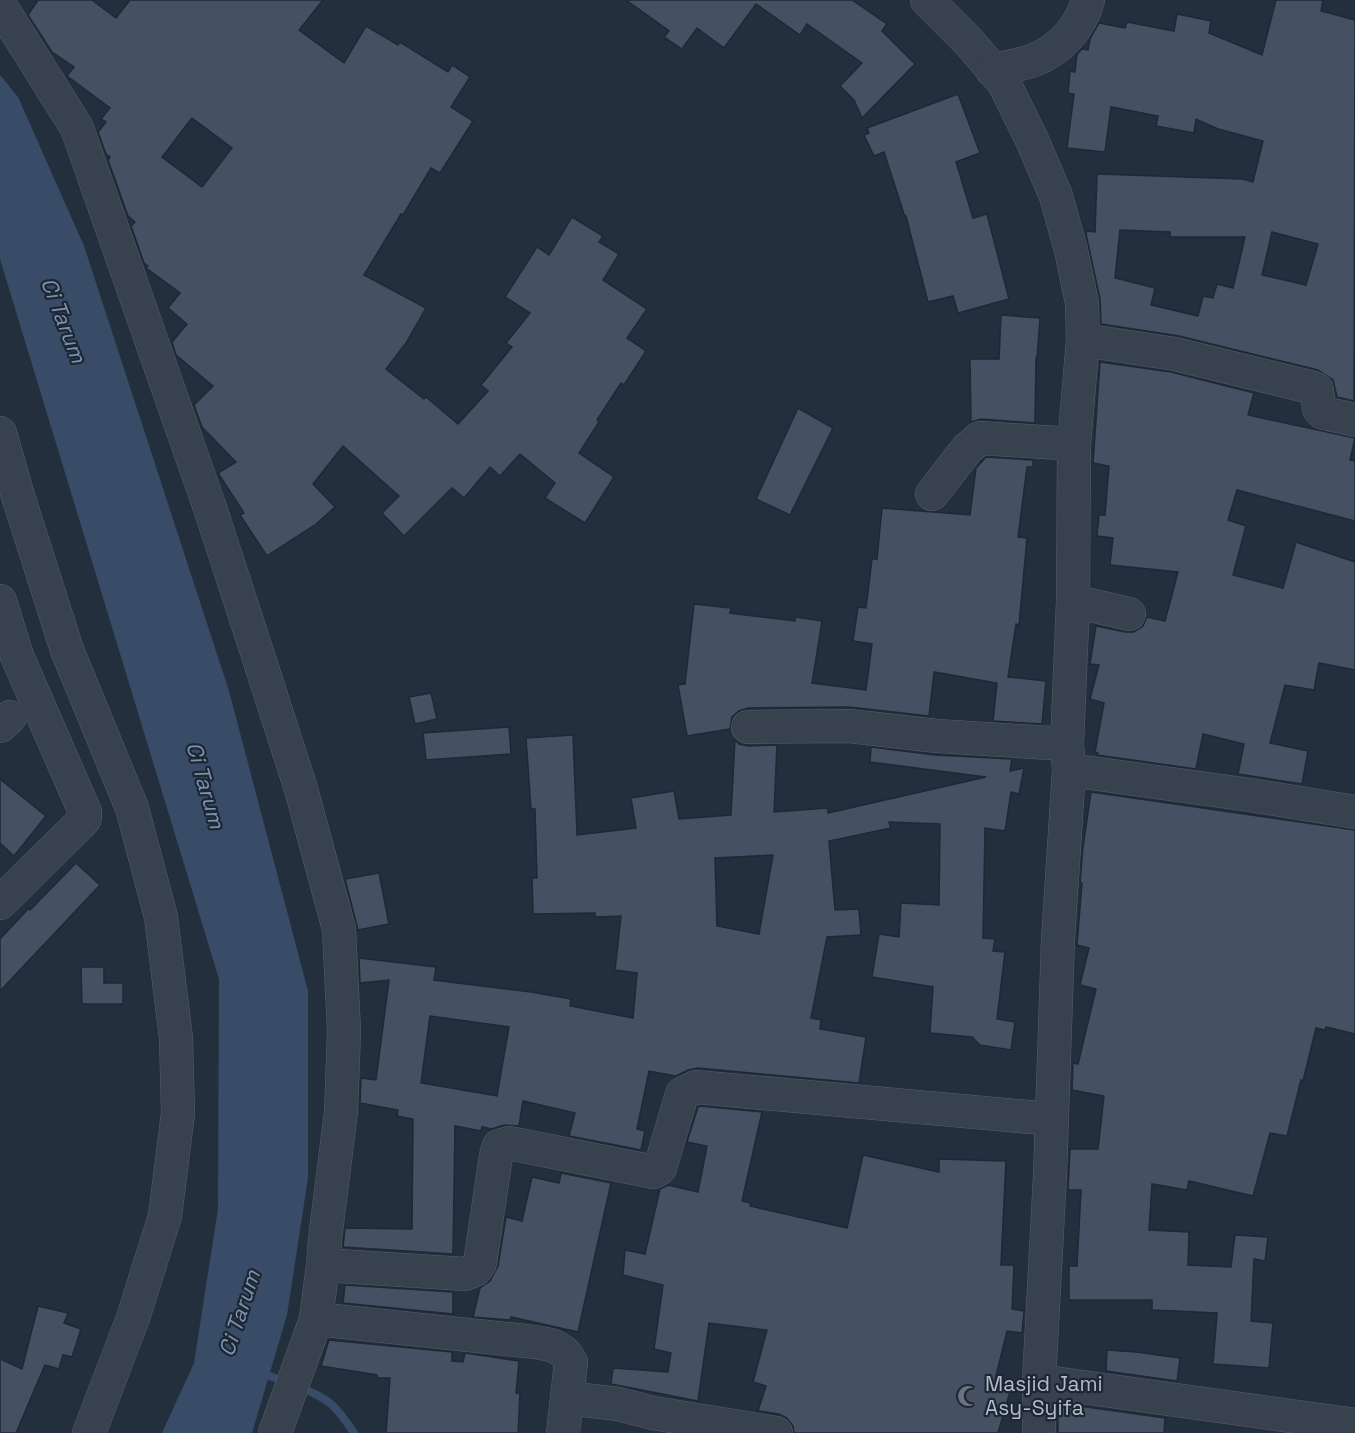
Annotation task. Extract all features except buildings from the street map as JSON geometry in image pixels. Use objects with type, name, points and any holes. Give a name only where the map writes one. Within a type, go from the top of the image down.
[{"type":"street","points":[[927,0],[969,42],[1004,83],[1056,196],[1071,250],[1082,303],[1083,340],[1074,444],[1073,601],[1068,757],[1039,1381],[1039,1433]]},
{"type":"street","points":[[992,70],[1035,60],[1068,39],[1085,14],[1088,0]]},
{"type":"street","points":[[0,5],[77,128],[205,494],[255,646],[301,789],[339,929],[344,1031],[341,1112],[323,1266],[316,1319],[275,1433]]},
{"type":"street","points":[[1083,340],[1175,354],[1314,388],[1317,390],[1319,409],[1323,413],[1355,420]]},
{"type":"street","points":[[0,434],[68,650],[132,808],[161,917],[176,1038],[178,1113],[165,1216],[133,1318],[89,1433]]},
{"type":"street","points":[[932,494],[967,449],[980,438],[1074,444]]},
{"type":"street","points":[[0,601],[17,656],[85,812],[85,818],[80,824],[0,903]]},
{"type":"street","points":[[1073,601],[1129,614]]},
{"type":"street","points":[[748,727],[849,726],[937,735],[1068,757],[1250,795],[1355,812]]},
{"type":"street","points":[[323,1266],[465,1274],[475,1270],[480,1263],[496,1156],[500,1146],[509,1143],[644,1172],[654,1172],[660,1168],[682,1094],[689,1089],[1052,1119]]},
{"type":"street","points":[[316,1319],[547,1344],[561,1349],[571,1362],[563,1433]]},
{"type":"street","points":[[1039,1381],[1355,1425]]},
{"type":"street","points":[[567,1398],[618,1404],[653,1413],[776,1433]]},
{"type":"water","name":"Ci Tarum","points":[[0,75],[18,97],[84,246],[229,691],[308,991],[308,1178],[287,1315],[252,1433],[162,1433],[194,1363],[218,1209],[219,979],[0,259]]},
{"type":"waterway","points":[[259,1372],[286,1382]]},
{"type":"waterway","points":[[298,1387],[331,1404],[354,1433]]},
{"type":"place","name":"Masjid Jami Asy-Syifa","points":[[968,1396]]}]
